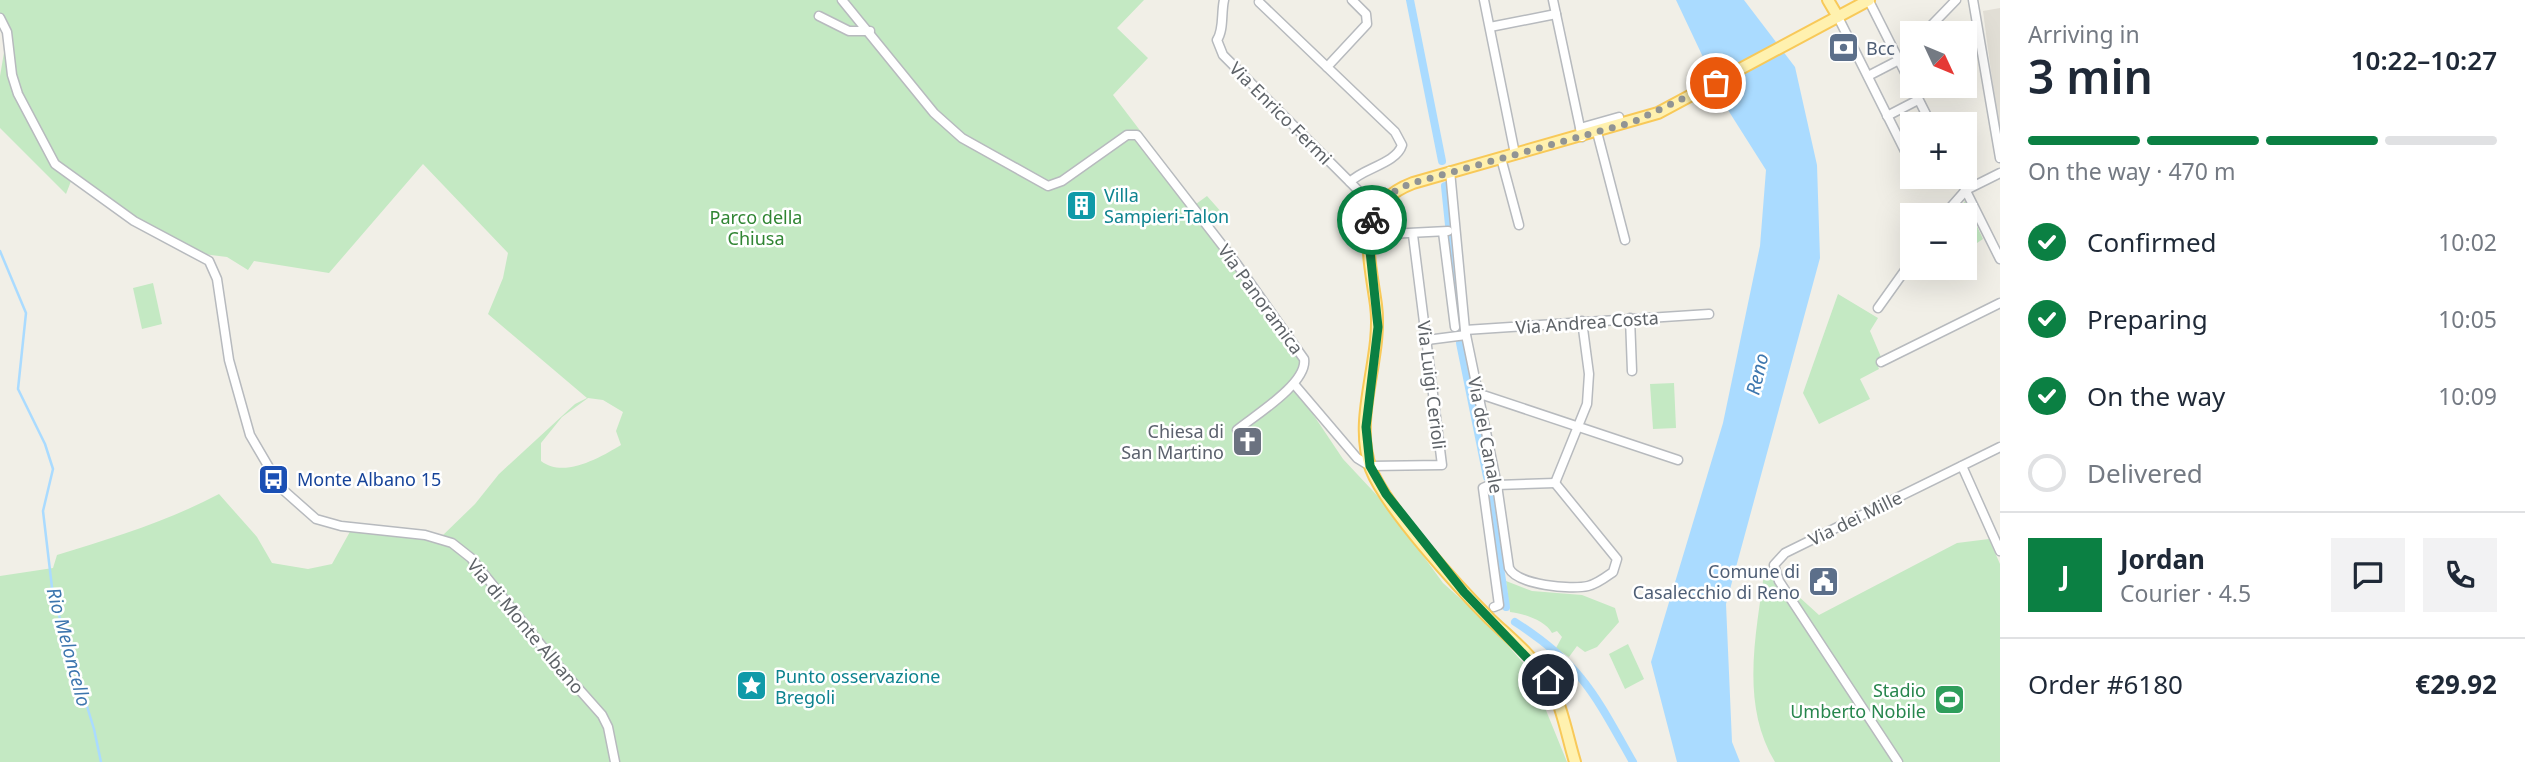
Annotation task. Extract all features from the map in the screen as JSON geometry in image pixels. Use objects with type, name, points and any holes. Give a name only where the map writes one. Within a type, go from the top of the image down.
[{"type":"main road","points":[[1828,0],[1838,17]]},
{"type":"main road","points":[[1574,762],[1548,680],[1464,592],[1386,494],[1370,466],[1366,427],[1378,327],[1369,235],[1376,209],[1386,196],[1399,188],[1581,132],[1597,132],[1662,111],[1869,0]]},
{"type":"street","name":"Via Panoramica","points":[[842,0],[870,31],[934,113],[962,138],[1048,186],[1062,181],[1127,135],[1135,134],[1303,355],[1304,370],[1294,384],[1357,458],[1370,466]]},
{"type":"street","name":"Via Enrico Fermi","points":[[1224,0],[1219,23],[1222,33],[1217,40],[1223,55],[1376,209]]},
{"type":"street","points":[[1327,67],[1367,23],[1366,14],[1352,0]]},
{"type":"street","points":[[1484,0],[1515,153]]},
{"type":"street","points":[[1553,0],[1581,132],[1619,117]]},
{"type":"street","points":[[1869,0],[1924,112]]},
{"type":"street","points":[[1936,21],[1956,0]]},
{"type":"street","points":[[1973,0],[2000,158]]},
{"type":"street","points":[[1259,2],[1395,132],[1402,143],[1401,151],[1356,175],[1350,182]]},
{"type":"street","points":[[1490,27],[1556,14]]},
{"type":"street","points":[[819,16],[849,31],[870,31]]},
{"type":"street","points":[[1838,17],[1900,141]]},
{"type":"street","name":"Via di Monte Albano","points":[[0,18],[7,32],[18,93],[55,164],[134,221],[206,258],[217,279],[229,360],[250,435],[281,488],[316,519],[341,526],[412,533],[442,539],[471,558],[554,662],[602,715],[608,727],[615,762]]},
{"type":"street","points":[[1867,76],[1899,60]]},
{"type":"street","points":[[1887,116],[1918,100]]},
{"type":"street","points":[[1597,132],[1625,240]]},
{"type":"street","points":[[1501,158],[1519,225]]},
{"type":"street","name":"Via del Canale","points":[[1450,171],[1466,332],[1496,484],[1508,568],[1513,575],[1533,583],[1586,587],[1613,572],[1617,563],[1615,556],[1555,483]]},
{"type":"street","points":[[1955,203],[1966,190],[2000,173]]},
{"type":"street","points":[[1966,190],[2000,259]]},
{"type":"street","points":[[1369,235],[1455,231]]},
{"type":"street","points":[[1443,232],[1455,327]]},
{"type":"street","name":"Via Luigi Cerioli","points":[[1370,466],[1442,465],[1413,235]]},
{"type":"street","points":[[1878,308],[1900,277]]},
{"type":"street","points":[[1881,362],[2000,303]]},
{"type":"street","name":"Via Andrea Costa","points":[[1427,340],[1466,332],[1582,321],[1709,314]]},
{"type":"street","points":[[1630,318],[1632,370]]},
{"type":"street","points":[[1494,607],[1499,605],[1483,488],[1496,484],[1555,483],[1587,404],[1589,374],[1582,321]]},
{"type":"street","points":[[1237,430],[1294,384]]},
{"type":"street","points":[[1477,393],[1678,460]]},
{"type":"street","name":"Via dei Mille","points":[[1898,762],[1776,577],[1774,568],[1778,558],[2000,447]]},
{"type":"street","points":[[1962,466],[1997,535],[2000,551]]},
{"type":"shaded area","points":[[2000,8],[2000,139],[1983,11]]},
{"type":"green space","name":"Parco della Chiusa","points":[[0,0],[1144,0],[1117,28],[1148,58],[1113,95],[1196,204],[1207,196],[1223,214],[1210,224],[1303,361],[1292,383],[1343,459],[1386,505],[1443,583],[1492,627],[1530,671],[1567,762],[0,762],[0,576],[53,568],[57,555],[160,521],[219,494],[257,537],[272,563],[308,569],[332,564],[352,528],[440,538],[475,504],[499,474],[575,404],[587,398],[488,314],[503,278],[508,253],[423,164],[329,273],[254,261],[248,270],[227,257],[203,254],[113,206],[73,176],[66,194],[0,128],[0,76],[7,35],[0,25]],"holes":[[[588,398],[603,400],[623,412],[616,431],[621,445],[593,460],[571,467],[560,468],[541,461],[541,443],[562,417]]]},
{"type":"green space","points":[[1977,226],[1983,239],[1977,243]]},
{"type":"green space","points":[[153,283],[162,324],[142,329],[133,288]]},
{"type":"green space","points":[[1838,294],[1878,318],[1870,331],[1881,357],[1876,361],[1879,369],[1860,379],[1870,399],[1819,424],[1803,393]]},
{"type":"green space","points":[[1674,383],[1676,428],[1653,429],[1650,384]]},
{"type":"green space","points":[[1989,539],[2000,564],[2000,762],[1775,762],[1764,739],[1754,691],[1755,641],[1765,566],[1819,615],[1957,543]]},
{"type":"green space","points":[[1506,581],[1532,591],[1582,595],[1615,608],[1619,622],[1597,647],[1585,652],[1577,646],[1569,657],[1556,648],[1562,637],[1557,631],[1552,633],[1534,618],[1510,612]]},
{"type":"green space","points":[[1628,644],[1644,679],[1625,689],[1609,654]]},
{"type":"water","name":"Reno","points":[[1676,0],[1744,0],[1795,67],[1817,165],[1820,258],[1726,604],[1732,742],[1740,762],[1677,762],[1651,662],[1723,423],[1760,246],[1766,170],[1728,110]]},
{"type":"waterway","points":[[1410,0],[1442,161]]},
{"type":"waterway","points":[[1445,186],[1449,225]]},
{"type":"waterway","points":[[1451,238],[1459,331]]},
{"type":"waterway","name":"Rio Meloncello","points":[[0,251],[26,313],[18,389],[45,444],[53,469],[43,511],[53,596],[94,729],[101,762]]},
{"type":"waterway","points":[[1460,343],[1487,477]]},
{"type":"waterway","points":[[1489,493],[1506,607]]},
{"type":"waterway","points":[[1515,622],[1556,653],[1585,683],[1633,762]]},
{"type":"way so far","points":[[1372,220],[1379,203],[1386,196],[1409,184],[1633,122],[1658,113],[1716,83]]},
{"type":"place","name":"Bcc","points":[[1843,48]]},
{"type":"place","name":"Villa Sampieri-Talon","points":[[1081,205]]},
{"type":"place","name":"Chiesa di San Martino","points":[[1247,441]]},
{"type":"place","name":"Monte Albano 15","points":[[274,479]]},
{"type":"place","name":"Comune di Casalecchio di Reno","points":[[1823,581]]},
{"type":"place","name":"Punto osservazione Bregoli","points":[[752,686]]},
{"type":"place","name":"Stadio Umberto Nobile","points":[[1949,700]]},
{"type":"route","points":[[1372,220],[1369,235],[1378,327],[1366,427],[1370,466],[1386,494],[1464,592],[1528,656],[1548,680]]}]
